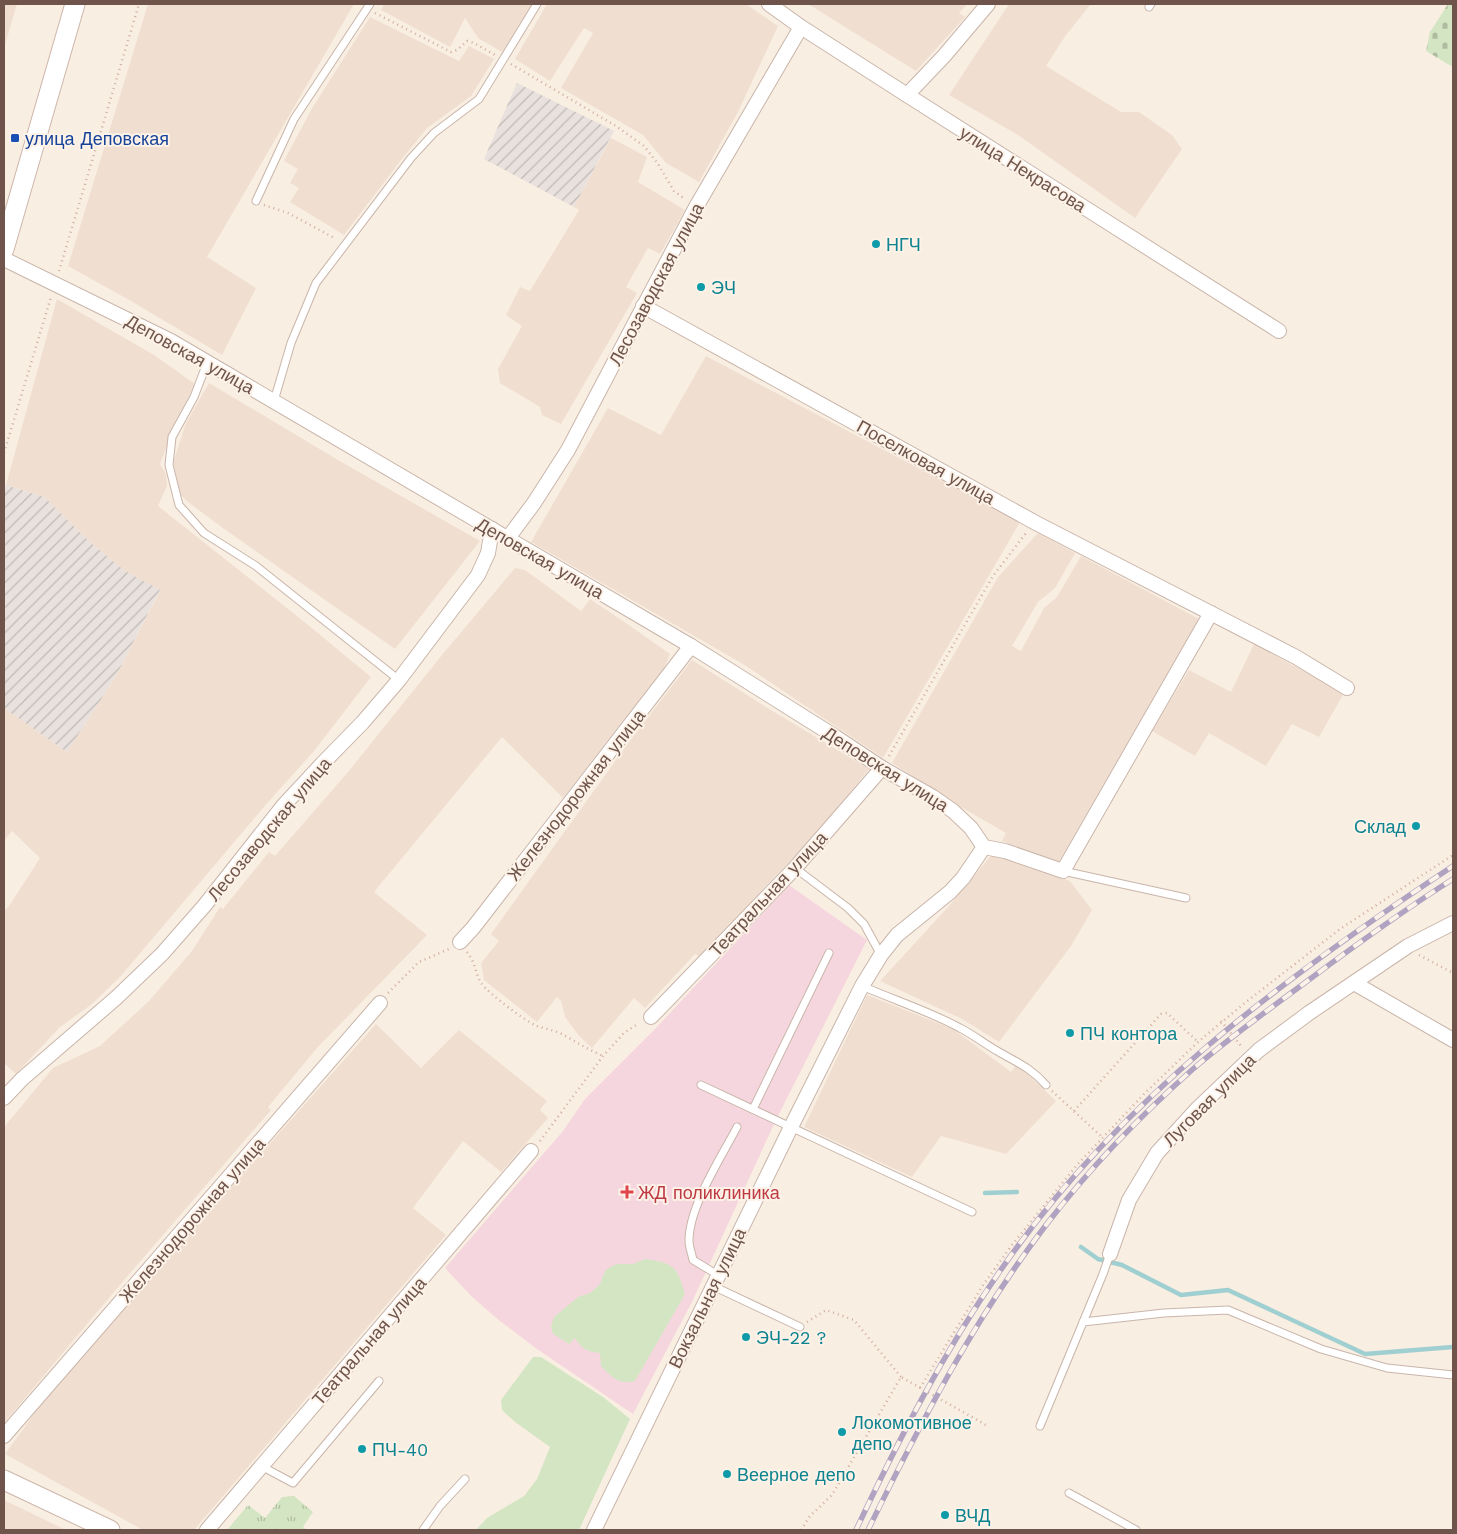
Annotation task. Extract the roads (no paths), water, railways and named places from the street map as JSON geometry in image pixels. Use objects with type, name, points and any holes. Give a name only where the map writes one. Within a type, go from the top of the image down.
[{"type":"street","points":[[4,249],[7,226],[75,4]]},
{"type":"street","points":[[907,95],[944,56],[988,4]]},
{"type":"street","name":"улица Некрасова","points":[[774,5],[801,27],[1279,331]]},
{"type":"street","name":"Лесозаводская улица","points":[[508,538],[534,503],[568,450],[696,207],[801,27]]},
{"type":"street","name":"Деповская улица","points":[[4,259],[171,341],[691,646],[882,768],[933,797],[953,811],[971,828],[984,847]]},
{"type":"street","name":"Поселковая улица","points":[[643,306],[1036,523],[1296,657],[1347,688]]},
{"type":"street","name":"Лесозаводская улица","points":[[4,1098],[22,1079],[116,998],[162,954],[206,905],[283,806],[400,680],[478,575],[488,553],[492,529]]},
{"type":"street","points":[[984,847],[1005,850],[1063,871],[1211,613]]},
{"type":"street","name":"Железнодорожная улица","points":[[460,942],[473,928],[691,646]]},
{"type":"street","name":"Театральная улица","points":[[651,1017],[795,868],[882,768]]},
{"type":"street","name":"Вокзальная улица","points":[[594,1530],[790,1127],[862,986],[881,955],[897,935],[950,892],[963,878],[984,847]]},
{"type":"street","name":"Луговая улица","points":[[1110,1254],[1129,1200],[1157,1153],[1198,1108],[1259,1050],[1309,1012],[1406,948],[1453,922]]},
{"type":"street","points":[[1354,983],[1453,1040]]},
{"type":"street","name":"Железнодорожная улица","points":[[4,1436],[380,1003]]},
{"type":"street","name":"Театральная улица","points":[[207,1530],[531,1151]]},
{"type":"street","points":[[4,1480],[110,1530]]},
{"type":"lane","points":[[274,401],[291,343],[316,283],[411,158],[434,133],[479,99],[537,4]]},
{"type":"lane","points":[[256,202],[294,119],[369,6]]},
{"type":"lane","points":[[207,363],[194,397],[172,438],[169,465],[179,505],[204,533],[256,566],[400,680]]},
{"type":"lane","points":[[795,868],[848,908],[864,924],[881,955]]},
{"type":"lane","points":[[1063,871],[1186,898]]},
{"type":"lane","points":[[753,1109],[829,952]]},
{"type":"lane","points":[[862,986],[946,1020],[1001,1053],[1022,1063],[1046,1085]]},
{"type":"lane","points":[[701,1085],[972,1212]]},
{"type":"lane","points":[[737,1127],[695,1207],[689,1242],[693,1260],[716,1281],[800,1327]]},
{"type":"lane","points":[[1040,1426],[1110,1254]]},
{"type":"lane","points":[[1083,1322],[1164,1313],[1228,1310],[1321,1349],[1387,1368],[1453,1374]]},
{"type":"lane","points":[[261,1466],[293,1483],[378,1381]]},
{"type":"lane","points":[[424,1530],[440,1506],[465,1479]]},
{"type":"lane","points":[[1069,1493],[1136,1530]]},
{"type":"waterway","points":[[985,1193],[1017,1192]]},
{"type":"waterway","points":[[1081,1247],[1098,1259],[1122,1265],[1181,1295],[1228,1290],[1365,1354],[1453,1347]]},
{"type":"railway","points":[[856,1530],[922,1398],[979,1302],[1046,1209],[1097,1151],[1150,1098],[1207,1047],[1266,999],[1327,953],[1453,866]]},
{"type":"railway","points":[[868,1530],[928,1412],[995,1297],[1046,1225],[1097,1163],[1154,1105],[1221,1046],[1363,940],[1453,879]]},
{"type":"place","name":"улица Деповская","points":[[15,138]]},
{"type":"place","name":"НГЧ","points":[[876,244]]},
{"type":"place","name":"ЭЧ","points":[[701,287]]},
{"type":"place","name":"Склад","points":[[1416,826]]},
{"type":"place","name":"ПЧ контора","points":[[1070,1033]]},
{"type":"place","name":"ЖД поликлиника","points":[[627,1192]]},
{"type":"place","name":"ЭЧ-22 ?","points":[[746,1337]]},
{"type":"place","name":"Локомотивное депо","points":[[842,1432]]},
{"type":"place","name":"ПЧ-40","points":[[362,1449]]},
{"type":"place","name":"Веерное депо","points":[[727,1474]]},
{"type":"place","name":"ВЧД","points":[[945,1515]]}]
